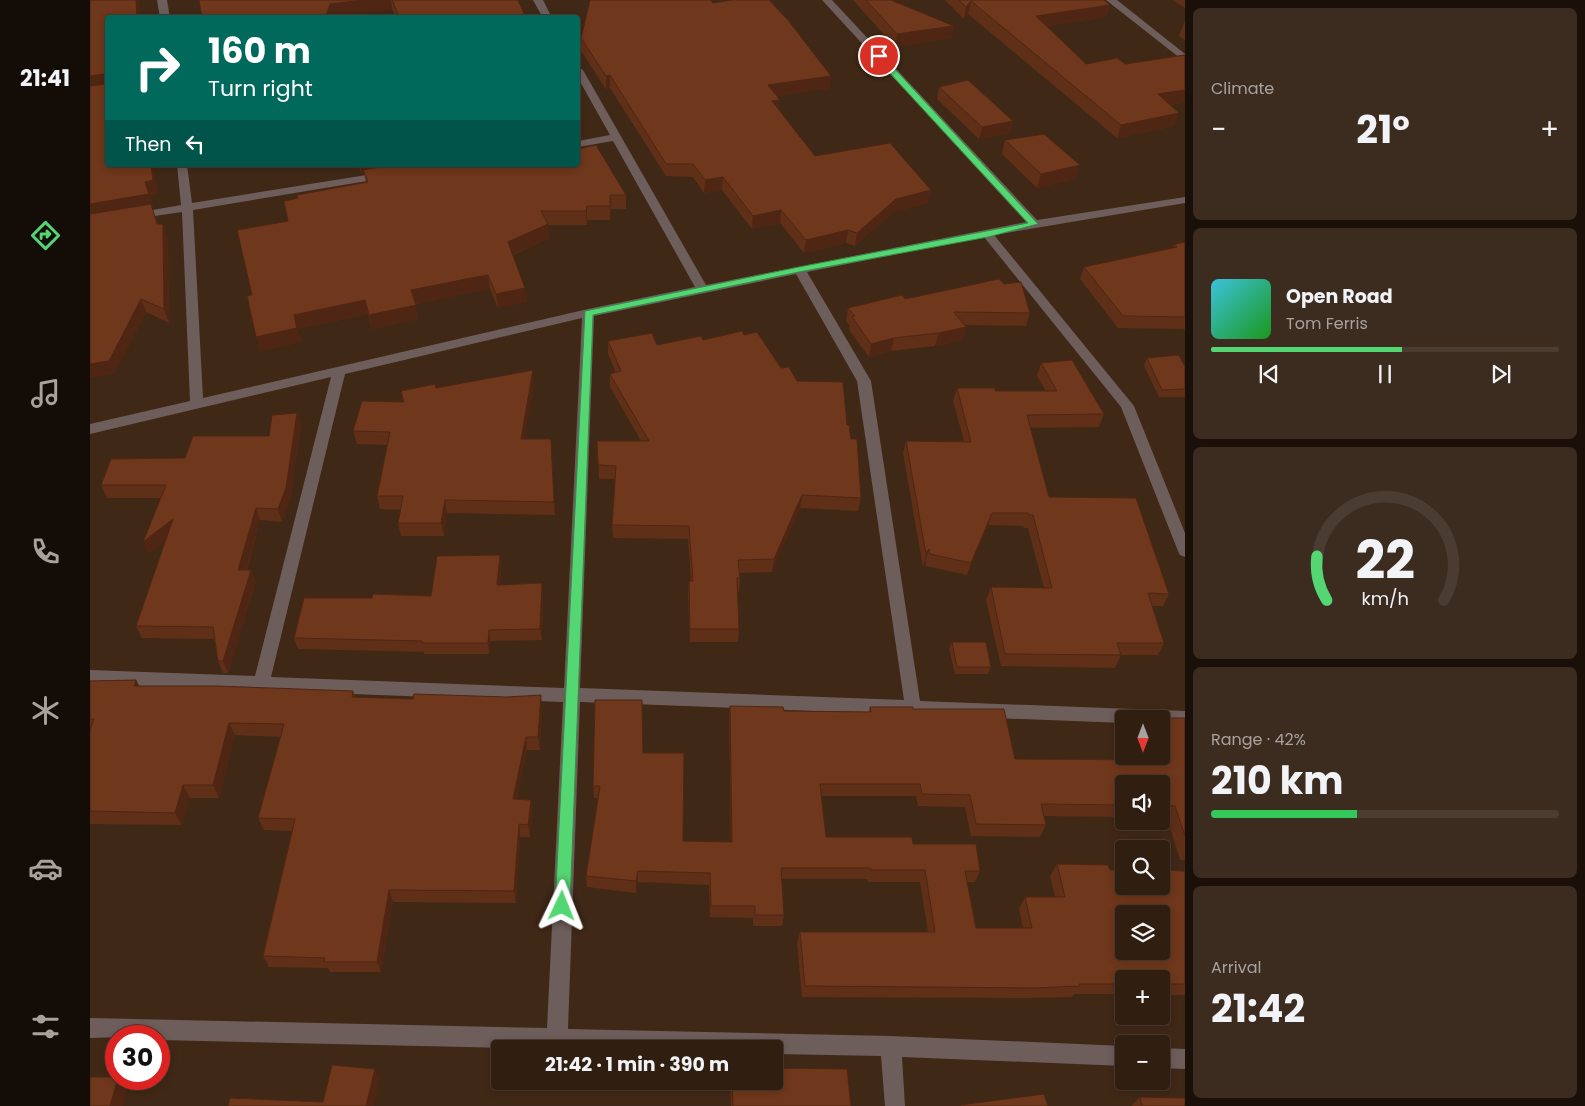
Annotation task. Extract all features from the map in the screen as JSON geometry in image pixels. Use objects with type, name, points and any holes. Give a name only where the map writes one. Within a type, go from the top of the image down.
[{"type":"street","points":[[162,0],[164,15]]},
{"type":"street","points":[[538,0],[546,15]]},
{"type":"street","points":[[827,0],[1034,224]]},
{"type":"street","points":[[1111,0],[1185,60]]},
{"type":"street","points":[[580,74],[702,289]]},
{"type":"street","points":[[580,144],[616,137]]},
{"type":"street","points":[[182,167],[187,207],[197,403]]},
{"type":"street","points":[[119,218],[398,173]]},
{"type":"street","points":[[90,429],[588,313],[702,289],[799,269],[988,235],[1034,224],[1185,200]]},
{"type":"street","points":[[988,235],[1127,406],[1185,551]]},
{"type":"street","points":[[799,269],[864,381],[913,707]]},
{"type":"street","points":[[90,1028],[557,1040],[588,313]]},
{"type":"street","points":[[262,682],[339,372]]},
{"type":"street","points":[[90,678],[262,682],[1185,718]]},
{"type":"street","points":[[783,1044],[891,1046],[1115,1056]]},
{"type":"street","points":[[891,1046],[895,1106]]},
{"type":"street","points":[[1170,1058],[1185,1059]]},
{"type":"building","points":[[90,0],[136,0],[137,15],[105,15],[105,76],[103,74],[90,76]]},
{"type":"building","points":[[199,0],[364,0],[330,4],[326,15],[202,15]]},
{"type":"building","points":[[392,0],[518,0],[525,15],[399,15]]},
{"type":"building","points":[[590,0],[711,0],[713,3],[732,0],[769,0],[788,20],[831,76],[768,85],[780,100],[772,101],[815,156],[890,143],[931,190],[896,199],[857,233],[848,230],[806,240],[781,210],[753,216],[723,177],[705,180],[693,164],[666,164],[610,75],[606,76],[581,38]]},
{"type":"building","points":[[866,0],[891,0],[954,26],[897,34]]},
{"type":"building","points":[[959,0],[1104,0],[1110,5],[1036,16],[1086,64],[1117,58],[1125,64],[1185,55],[1185,90],[1158,94],[1179,113],[1121,125],[971,1],[966,7]]},
{"type":"building","points":[[968,80],[1013,121],[982,127],[939,87]]},
{"type":"building","points":[[105,84],[105,167],[151,167],[153,180],[145,182],[149,194],[90,204],[90,86]]},
{"type":"building","points":[[1044,134],[1080,165],[1041,174],[1005,140]]},
{"type":"building","points":[[596,145],[626,195],[610,195],[610,206],[587,206],[586,211],[541,211],[548,224],[508,242],[525,288],[496,294],[488,275],[466,279],[411,290],[416,305],[369,315],[365,300],[294,315],[297,328],[256,337],[247,296],[252,295],[237,230],[288,221],[284,201],[298,198],[297,195],[368,182],[363,170],[380,167],[580,167],[580,149]]},
{"type":"building","points":[[151,204],[157,224],[163,224],[164,309],[141,299],[109,361],[90,364],[90,214]]},
{"type":"building","points":[[1185,242],[1185,317],[1123,316],[1084,267],[1177,247],[1175,244]]},
{"type":"building","points":[[999,279],[1004,284],[1021,282],[1030,313],[954,312],[966,327],[939,333],[894,338],[871,344],[852,317],[855,316],[848,308],[902,295],[905,299]]},
{"type":"building","points":[[742,331],[744,335],[757,332],[781,368],[789,367],[797,381],[843,382],[847,425],[849,425],[851,439],[857,439],[861,498],[802,495],[774,559],[738,560],[740,578],[737,578],[739,629],[690,629],[689,581],[693,581],[689,526],[612,525],[616,466],[598,465],[597,441],[649,441],[610,374],[621,371],[608,341],[652,333],[657,345],[701,336],[703,340]]},
{"type":"building","points":[[1179,355],[1185,367],[1185,389],[1162,390],[1147,358]]},
{"type":"building","points":[[1072,360],[1104,414],[1027,415],[1049,497],[1136,498],[1169,594],[1148,593],[1164,643],[1117,643],[1121,655],[1005,654],[991,587],[1052,588],[1033,515],[1028,513],[992,513],[971,563],[930,554],[929,549],[926,554],[906,441],[971,442],[957,388],[995,388],[995,391],[1057,391],[1041,363]]},
{"type":"building","points":[[533,370],[521,439],[551,439],[554,502],[445,500],[441,523],[398,523],[403,496],[377,496],[390,432],[353,431],[362,401],[404,402],[401,391],[435,384],[436,388]]},
{"type":"building","points":[[297,413],[286,488],[278,509],[256,508],[238,570],[251,570],[223,661],[218,661],[213,627],[136,626],[173,519],[143,542],[166,485],[101,485],[111,459],[185,458],[193,436],[269,436],[272,415]]},
{"type":"building","points":[[500,555],[497,585],[542,583],[540,629],[489,630],[488,643],[422,643],[422,641],[294,638],[304,598],[372,598],[373,594],[431,596],[437,556]]},
{"type":"building","points":[[952,642],[986,642],[991,667],[957,667]]},
{"type":"building","points":[[136,680],[134,686],[216,686],[353,691],[352,697],[413,699],[414,694],[507,697],[541,695],[538,737],[526,737],[513,799],[531,800],[528,825],[519,824],[514,891],[389,890],[377,962],[324,962],[325,958],[263,956],[295,819],[258,818],[284,724],[229,723],[213,785],[183,785],[175,813],[90,811],[90,730],[94,719],[90,719],[90,681]]},
{"type":"building","points":[[595,700],[642,700],[643,753],[684,753],[683,841],[732,842],[730,706],[783,707],[784,711],[871,712],[870,707],[1004,709],[1015,759],[1115,760],[1115,765],[1170,765],[1170,718],[1185,718],[1185,836],[1175,806],[1170,806],[1170,775],[1115,775],[1115,805],[1041,804],[1046,825],[976,824],[970,795],[922,794],[920,784],[820,784],[826,837],[912,837],[913,844],[976,844],[980,871],[965,871],[976,928],[1032,928],[1025,897],[1065,897],[1057,864],[1108,865],[1110,870],[1115,870],[1115,895],[1170,895],[1170,870],[1185,871],[1185,984],[1170,984],[1170,970],[1115,970],[1115,984],[1079,984],[1080,986],[1035,988],[805,986],[800,932],[935,932],[925,870],[781,868],[784,915],[755,915],[755,906],[711,906],[710,873],[638,871],[636,881],[586,876],[600,786],[593,786]]},
{"type":"building","points":[[332,1065],[375,1069],[366,1106],[228,1106],[230,1098],[323,1102]]},
{"type":"building","points":[[783,1068],[847,1069],[851,1106],[733,1106],[732,1090],[783,1090]]},
{"type":"building","points":[[90,1077],[105,1077],[105,1090],[115,1090],[110,1106],[90,1106]]},
{"type":"building","points":[[1044,1094],[1048,1106],[960,1105]]},
{"type":"building","points":[[1140,1097],[1185,1098],[1185,1106],[1142,1106]]},
{"type":"route","points":[[562,906],[588,313],[799,269],[988,235],[1034,224],[879,56]]}]
